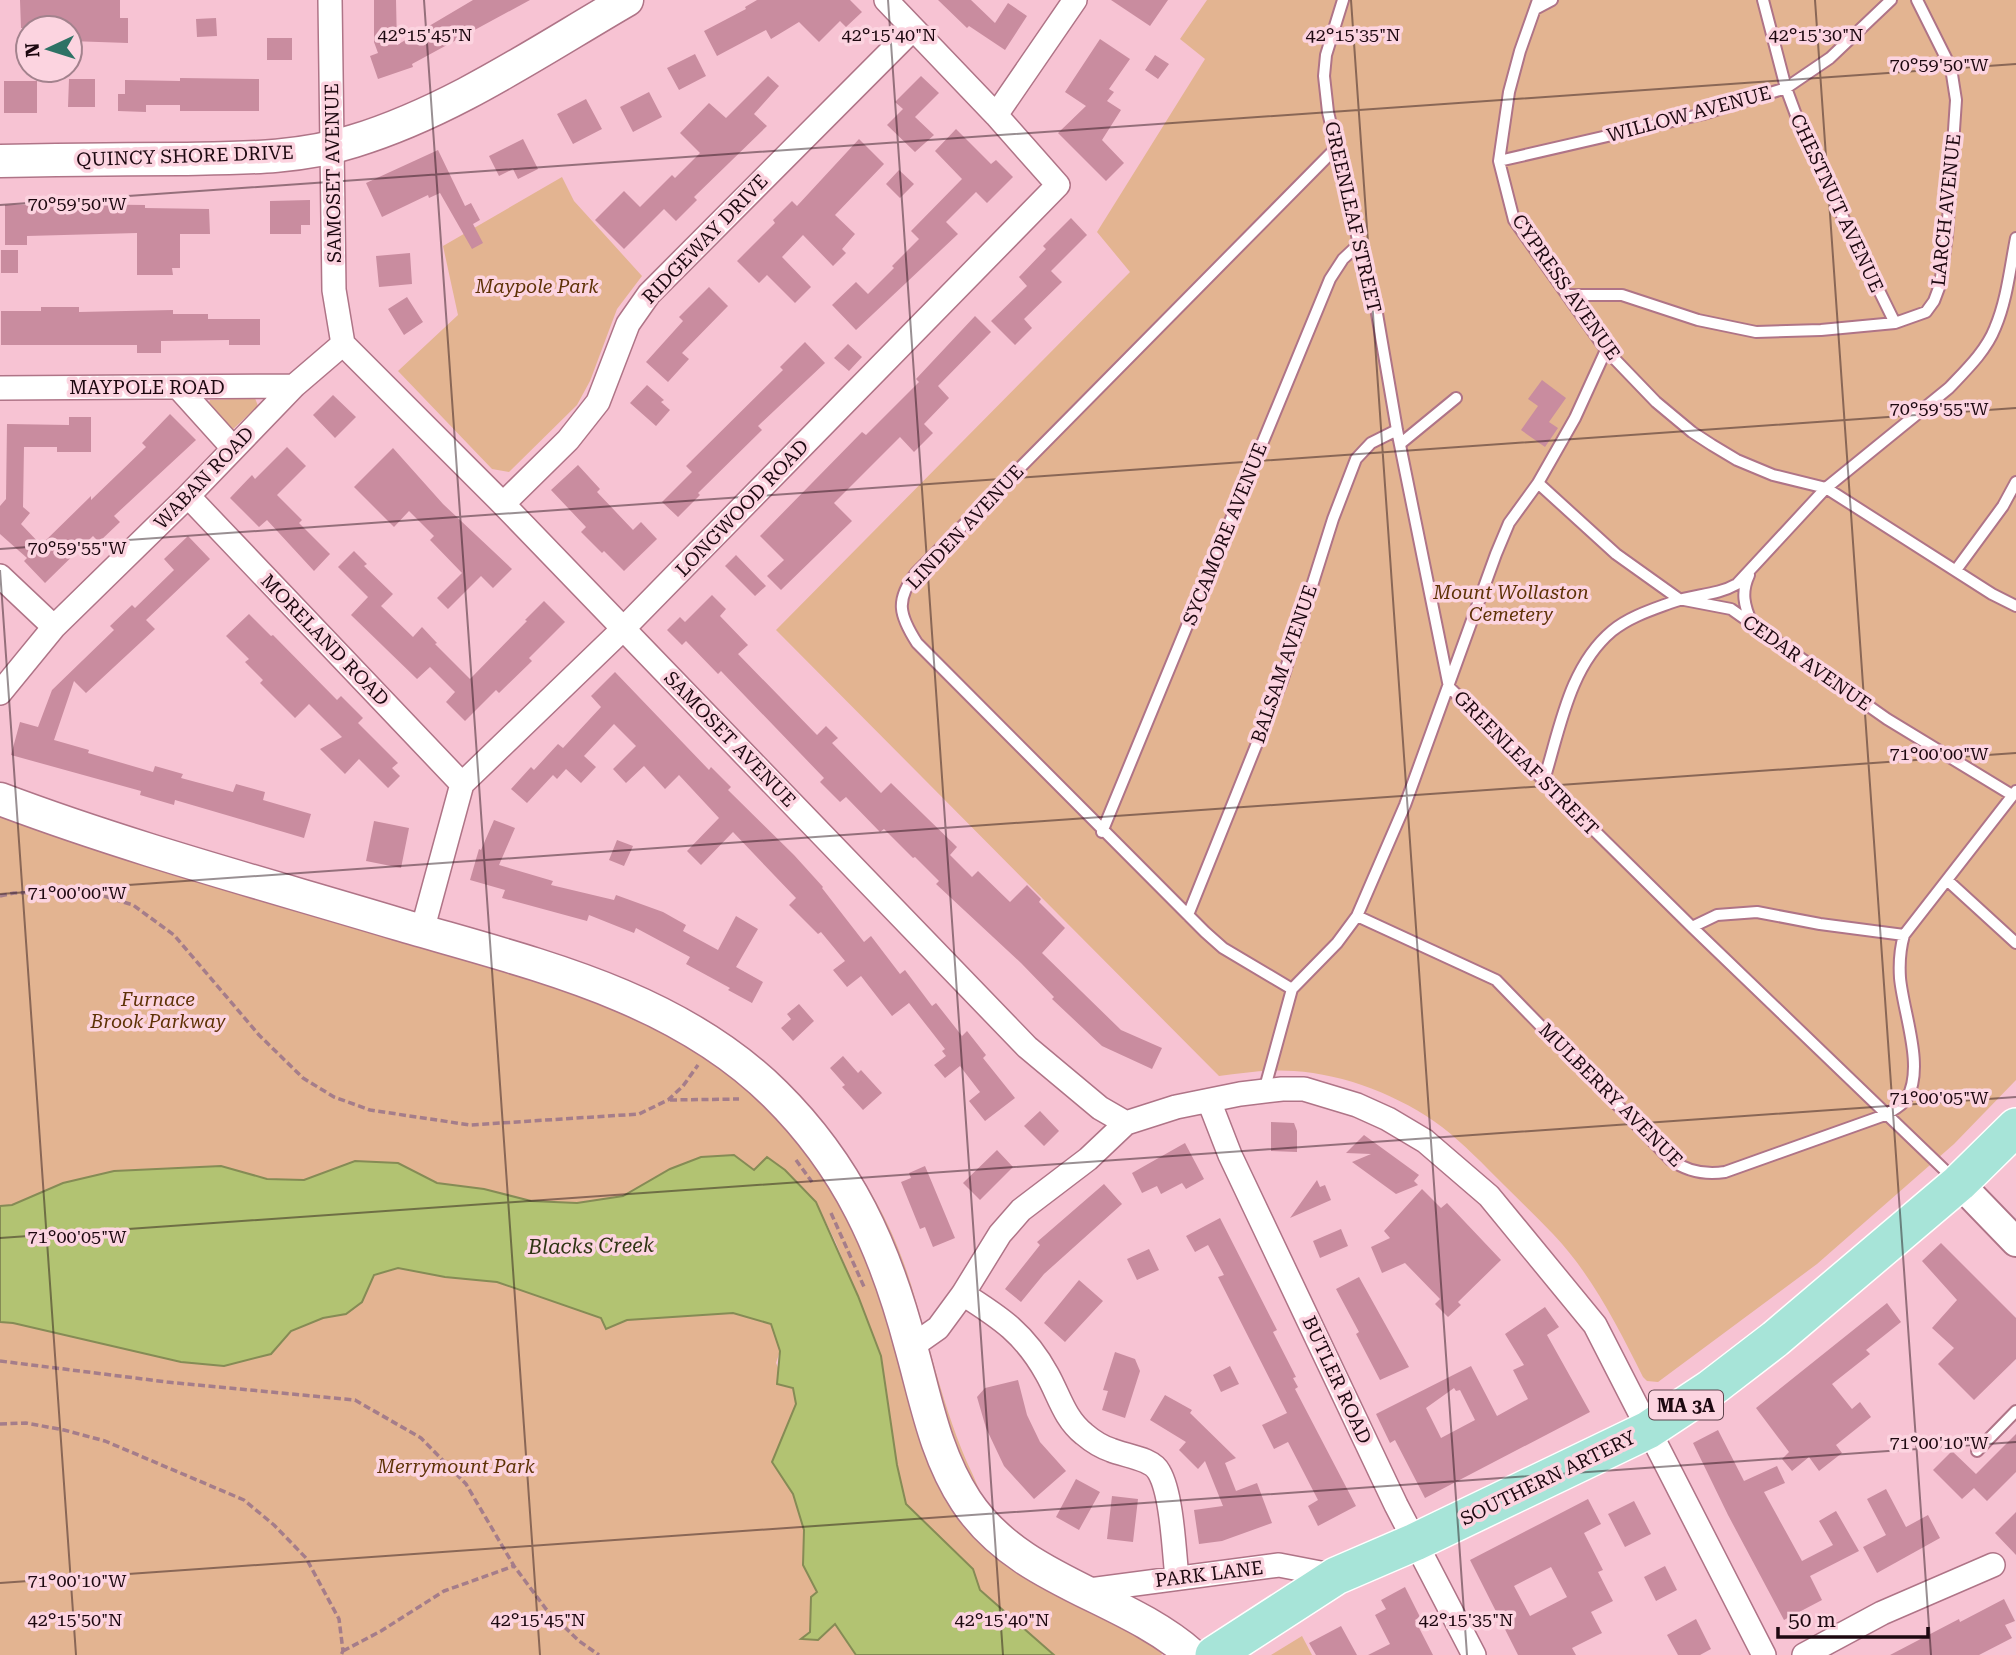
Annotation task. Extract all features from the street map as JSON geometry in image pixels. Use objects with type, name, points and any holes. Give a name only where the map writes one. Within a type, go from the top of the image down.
[{"type":"main road","name":"QUINCY SHORE DRIVE","points":[[0,161],[235,158],[293,154],[352,142],[414,120],[627,0]]},
{"type":"main road","points":[[0,799],[115,840],[516,959],[602,988],[652,1007],[715,1043],[774,1092],[808,1129],[833,1161],[859,1205],[879,1247],[911,1347],[932,1431],[947,1468],[968,1504],[991,1531],[1043,1570],[1173,1638],[1192,1655]]},
{"type":"main road","name":"SOUTHERN ARTERY","points":[[1214,1655],[1336,1576],[1415,1542],[1648,1430],[1710,1389],[1775,1339],[1959,1183],[2016,1127]]},
{"type":"street","name":"SAMOSET AVENUE","points":[[330,0],[334,290],[343,344],[503,504],[1027,1047],[1100,1108],[1126,1123]]},
{"type":"street","points":[[886,0],[996,115],[1075,0]]},
{"type":"street","name":"RIDGEWAY DRIVE","points":[[503,504],[568,440],[598,402],[628,324],[649,294],[914,29]]},
{"type":"street","name":"LONGWOOD ROAD","points":[[462,784],[623,629],[1058,185],[996,115]]},
{"type":"street","points":[[294,386],[343,344]]},
{"type":"street","name":"MAYPOLE ROAD","points":[[0,388],[294,386]]},
{"type":"street","name":"WABAN ROAD","points":[[0,694],[54,627],[188,496],[294,386]]},
{"type":"street","points":[[178,387],[233,448]]},
{"type":"street","name":"MORELAND ROAD","points":[[188,496],[462,784]]},
{"type":"street","points":[[0,576],[54,627]]},
{"type":"street","points":[[422,931],[462,784]]},
{"type":"street","points":[[911,1347],[939,1328],[1000,1234],[1021,1210],[1088,1159],[1126,1123],[1176,1107],[1264,1091],[1304,1089],[1324,1094],[1388,1118],[1425,1141],[1489,1196],[1595,1325],[1764,1655]]},
{"type":"street","name":"BUTLER ROAD","points":[[1209,1101],[1230,1155],[1415,1542],[1474,1655]]},
{"type":"street","name":"GREENLEAF STREET","points":[[1959,1183],[2016,1241]]},
{"type":"street","points":[[963,1294],[1006,1321],[1027,1343],[1048,1375],[1067,1416],[1084,1434],[1109,1450],[1158,1469],[1165,1486],[1177,1578]]},
{"type":"street","name":"PARK LANE","points":[[1081,1591],[1279,1565],[1336,1576]]},
{"type":"street","points":[[1804,1655],[1882,1613],[1993,1565]]},
{"type":"lane","name":"GREENLEAF STREET","points":[[1343,0],[1326,55],[1324,76],[1328,112],[1375,302],[1396,430],[1449,687],[1885,1115],[1959,1183]]},
{"type":"lane","points":[[1537,4],[1552,0]]},
{"type":"lane","name":"CHESTNUT AVENUE","points":[[1763,0],[1786,88],[1805,142],[1895,323]]},
{"type":"lane","name":"WILLOW AVENUE","points":[[1499,161],[1703,114],[1786,88],[1830,58],[1891,0]]},
{"type":"lane","name":"LARCH AVENUE","points":[[1568,295],[1622,295],[1699,320],[1756,332],[1821,330],[1895,323],[1926,312],[1938,293],[1947,235],[1956,110],[1955,81],[1947,57],[1917,0]]},
{"type":"lane","name":"CYPRESS AVENUE","points":[[1537,4],[1508,92],[1499,161],[1514,220],[1606,350],[1656,402],[1712,445],[1737,460],[1773,475],[1826,488],[1992,594],[2016,606]]},
{"type":"lane","name":"LINDEN AVENUE","points":[[1292,989],[1223,948],[1102,832],[917,643],[906,625],[901,607],[905,587],[916,573],[1336,148]]},
{"type":"lane","points":[[1544,780],[1580,669],[1595,648],[1613,630],[1679,599],[1724,591],[1737,584],[1826,488],[1949,387],[1981,352],[1995,329],[2002,308],[2016,238]]},
{"type":"lane","name":"SYCAMORE AVENUE","points":[[1102,832],[1330,279],[1343,259],[1359,244]]},
{"type":"lane","points":[[1264,1091],[1292,989],[1337,943],[1357,916],[1405,805],[1509,523],[1538,483],[1575,418],[1606,350]]},
{"type":"lane","points":[[1400,444],[1455,398]]},
{"type":"lane","name":"BALSAM AVENUE","points":[[1188,915],[1282,681],[1333,519],[1356,459],[1371,443],[1396,430]]},
{"type":"lane","points":[[1956,570],[2003,506],[2016,482]]},
{"type":"lane","name":"CEDAR AVENUE","points":[[1538,483],[1616,554],[1679,599],[1731,609],[1887,719],[2014,793]]},
{"type":"lane","points":[[1751,571],[1744,588],[1744,597],[1746,610],[1754,625]]},
{"type":"lane","points":[[1885,1115],[1906,1099],[1912,1080],[1912,1047],[1899,970],[1904,934],[2014,793]]},
{"type":"lane","points":[[1947,880],[2016,943]]},
{"type":"lane","points":[[1692,927],[1717,915],[1756,912],[1820,924],[1904,934]]},
{"type":"lane","name":"MULBERRY AVENUE","points":[[1357,916],[1496,980],[1671,1160],[1690,1171],[1714,1174],[1738,1168],[1885,1115]]},
{"type":"lane","points":[[1976,1451],[2016,1411]]},
{"type":"path","points":[[0,896],[13,893],[86,891],[133,905],[174,934],[259,1035],[303,1078],[334,1097],[370,1110],[470,1125],[639,1114],[668,1100],[715,1043]]},
{"type":"path","points":[[0,1361],[167,1382],[355,1400],[421,1438],[466,1484],[514,1566],[547,1609],[579,1641],[599,1655]]},
{"type":"path","points":[[0,1424],[26,1423],[105,1441],[244,1500],[274,1525],[306,1558],[340,1619],[342,1653],[444,1591],[514,1566]]},
{"type":"green space","name":"Mount Wollaston Cemetery","points":[[1207,0],[2016,0],[2016,1080],[1954,1144],[1817,1264],[1658,1382],[1647,1381],[1643,1377],[1603,1302],[1567,1250],[1535,1215],[1450,1134],[1409,1106],[1352,1082],[1313,1073],[1285,1071],[1219,1076],[776,630],[1130,272],[1097,232],[1205,59],[1180,39]]},
{"type":"green space","name":"Maypole Park","points":[[562,177],[574,201],[642,276],[617,309],[590,381],[577,405],[509,472],[492,469],[398,371],[458,315],[443,246]]},
{"type":"green space","points":[[255,398],[258,406],[232,430],[207,409],[210,400]]},
{"type":"green space","name":"Furnace Brook Parkway","points":[[0,788],[555,960],[806,1105],[852,1162],[889,1226],[915,1297],[952,1424],[987,1503],[1011,1526],[1057,1562],[1183,1637],[1161,1655],[1054,1655],[980,1590],[973,1569],[906,1504],[897,1465],[881,1356],[836,1243],[816,1202],[754,1170],[670,1169],[623,1196],[577,1203],[531,1201],[484,1189],[437,1183],[398,1163],[355,1161],[304,1180],[267,1179],[221,1166],[63,1183],[12,1205],[0,1206]]},
{"type":"green space","name":"Merrymount Park","points":[[398,1268],[445,1277],[497,1282],[601,1318],[607,1329],[626,1320],[733,1313],[771,1324],[780,1351],[776,1363],[780,1372],[777,1384],[793,1388],[796,1404],[772,1462],[793,1494],[804,1530],[803,1565],[817,1592],[811,1597],[810,1632],[802,1639],[818,1640],[835,1624],[856,1655],[0,1655],[0,1322],[181,1362],[271,1354],[291,1331],[323,1318],[346,1314],[362,1302],[374,1275]]},
{"type":"green space","points":[[1302,1636],[1312,1655],[1271,1655]]},
{"type":"water","name":"Blacks Creek","points":[[734,1155],[754,1170],[767,1157],[785,1170],[816,1202],[858,1296],[881,1356],[897,1465],[906,1504],[973,1569],[980,1590],[1054,1655],[856,1655],[835,1624],[818,1640],[801,1639],[810,1632],[811,1597],[817,1592],[803,1565],[804,1530],[793,1494],[772,1462],[796,1404],[793,1388],[777,1384],[780,1351],[771,1324],[733,1313],[627,1320],[606,1329],[601,1318],[497,1282],[445,1277],[398,1268],[374,1275],[362,1302],[346,1314],[323,1318],[291,1331],[271,1354],[224,1366],[181,1362],[0,1322],[0,1206],[12,1205],[63,1183],[114,1171],[221,1166],[267,1179],[304,1180],[355,1161],[398,1163],[437,1183],[484,1189],[531,1201],[577,1203],[623,1196],[670,1169],[701,1157]]},
{"type":"building","points":[[20,0],[120,0],[120,18],[128,18],[128,43],[84,41],[84,14],[20,14]]},
{"type":"building","points":[[374,0],[396,0],[397,45],[473,0],[530,0],[412,64],[413,67],[378,79],[370,56],[378,53],[374,42]]},
{"type":"building","points":[[757,0],[850,0],[862,12],[846,27],[840,21],[819,42],[799,22],[771,39],[766,30],[717,56],[704,31],[746,9],[745,7]]},
{"type":"building","points":[[938,0],[971,0],[995,23],[1008,3],[1027,16],[1005,50],[969,26],[967,28]]},
{"type":"building","points":[[1111,0],[1168,0],[1150,26]]},
{"type":"building","points":[[216,18],[217,36],[197,37],[196,19]]},
{"type":"building","points":[[267,38],[292,38],[292,60],[267,60]]},
{"type":"building","points":[[1100,39],[1130,59],[1109,89],[1114,92],[1107,101],[1121,110],[1102,140],[1124,163],[1106,181],[1058,133],[1086,106],[1065,92]]},
{"type":"building","points":[[695,54],[706,76],[679,90],[667,68]]},
{"type":"building","points":[[1155,55],[1169,64],[1158,79],[1145,70]]},
{"type":"building","points":[[768,76],[779,86],[754,114],[767,126],[694,197],[697,200],[676,221],[664,209],[624,249],[595,220],[624,191],[640,207],[672,175],[675,178],[700,153],[680,133],[709,103],[726,118]]},
{"type":"building","points":[[921,76],[939,93],[915,117],[934,135],[915,152],[887,125],[903,109],[895,102]]},
{"type":"building","points":[[180,78],[259,79],[259,111],[180,111],[180,105],[146,105],[146,112],[118,111],[118,94],[125,94],[125,80],[180,81]]},
{"type":"building","points":[[84,79],[95,79],[95,107],[68,107],[69,84],[84,84]]},
{"type":"building","points":[[4,81],[37,84],[37,113],[4,113]]},
{"type":"building","points":[[649,92],[662,117],[633,132],[620,107]]},
{"type":"building","points":[[586,99],[602,129],[573,144],[557,114]]},
{"type":"building","points":[[956,129],[991,164],[996,160],[1013,177],[987,203],[976,192],[946,222],[958,234],[856,330],[832,305],[856,282],[868,294],[919,239],[911,231],[962,179],[935,151]]},
{"type":"building","points":[[523,139],[538,169],[518,179],[513,169],[499,176],[489,156]]},
{"type":"building","points":[[859,139],[884,164],[835,215],[855,234],[842,249],[846,253],[833,266],[803,235],[782,257],[811,287],[795,303],[767,275],[759,283],[737,261],[775,223],[773,220],[792,201],[797,206]]},
{"type":"building","points":[[438,150],[465,206],[471,203],[480,220],[473,224],[483,243],[472,249],[440,193],[429,198],[428,195],[382,217],[366,183]]},
{"type":"building","points":[[899,170],[914,184],[900,198],[886,184]]},
{"type":"building","points":[[310,200],[310,225],[301,225],[301,234],[270,234],[270,201]]},
{"type":"building","points":[[5,205],[209,209],[210,234],[180,234],[180,268],[172,268],[173,275],[137,275],[137,233],[27,236],[27,245],[5,245]]},
{"type":"building","points":[[1071,218],[1087,235],[1051,271],[1062,282],[1024,319],[1032,328],[1015,345],[991,321],[1027,286],[1019,277],[1046,249],[1043,246]]},
{"type":"building","points":[[1,250],[18,250],[18,273],[1,273]]},
{"type":"building","points":[[410,253],[412,284],[379,287],[376,256]]},
{"type":"building","points":[[709,287],[728,306],[682,353],[689,359],[668,382],[646,362],[683,321],[679,317]]},
{"type":"building","points":[[407,297],[423,322],[404,335],[388,309]]},
{"type":"building","points":[[41,307],[79,307],[79,312],[173,310],[173,314],[208,314],[208,319],[260,319],[260,345],[229,345],[229,340],[161,341],[161,353],[137,353],[137,345],[1,345],[1,311],[41,311]]},
{"type":"building","points":[[975,316],[991,332],[938,386],[949,398],[924,424],[933,433],[914,452],[900,437],[834,503],[852,521],[781,590],[767,576],[784,560],[760,536],[862,432],[866,435],[919,382],[916,379]]},
{"type":"building","points":[[805,342],[825,363],[758,426],[762,430],[698,493],[700,495],[678,517],[662,502],[692,472],[686,466],[783,370],[780,367]]},
{"type":"building","points":[[848,344],[862,357],[849,371],[834,358]]},
{"type":"building","points":[[1542,380],[1566,398],[1549,422],[1558,428],[1545,447],[1521,430],[1538,406],[1528,399]]},
{"type":"building","points":[[647,385],[664,400],[661,402],[670,410],[656,426],[630,403]]},
{"type":"building","points":[[333,395],[356,417],[335,438],[313,415]]},
{"type":"building","points":[[170,414],[196,440],[114,516],[120,522],[99,542],[93,536],[45,583],[24,561],[27,558],[0,534],[0,506],[6,499],[7,424],[69,425],[69,417],[91,417],[91,452],[57,452],[57,447],[24,447],[23,507],[30,513],[21,524],[41,545],[146,447],[142,443]]},
{"type":"building","points":[[287,447],[306,466],[277,495],[302,520],[299,523],[330,554],[314,571],[267,520],[259,527],[230,498],[252,475],[255,479]]},
{"type":"building","points":[[393,448],[443,504],[512,569],[493,588],[481,576],[448,609],[437,598],[462,573],[430,540],[434,536],[409,511],[394,527],[354,487]]},
{"type":"building","points":[[578,465],[600,489],[597,492],[633,530],[641,522],[657,539],[624,571],[581,532],[586,527],[551,490]]},
{"type":"building","points":[[188,536],[210,559],[146,620],[155,629],[86,693],[74,681],[54,740],[153,772],[155,766],[183,774],[181,778],[233,792],[236,784],[265,792],[263,800],[311,814],[304,838],[175,800],[174,805],[140,795],[141,791],[11,755],[20,722],[38,727],[52,690],[114,630],[110,626],[132,605],[135,608],[174,570],[164,559]]},
{"type":"building","points":[[354,551],[367,564],[364,566],[393,594],[381,606],[413,637],[422,627],[470,679],[544,601],[565,622],[529,658],[532,661],[499,693],[496,690],[465,721],[446,702],[455,692],[430,667],[417,679],[351,615],[368,597],[338,567]]},
{"type":"building","points":[[736,555],[766,586],[755,596],[725,566]]},
{"type":"building","points":[[712,595],[726,609],[720,616],[748,645],[738,654],[817,735],[826,726],[838,738],[832,743],[881,793],[891,783],[957,847],[950,855],[972,877],[978,871],[1010,902],[1027,885],[1041,899],[1039,902],[1065,928],[1042,953],[1121,1030],[1162,1048],[1152,1069],[1102,1046],[1052,999],[1054,997],[1021,963],[936,884],[939,881],[915,857],[884,829],[880,832],[846,797],[840,802],[820,782],[824,778],[721,671],[718,674],[686,641],[682,645],[667,630],[680,617],[685,622]]},
{"type":"building","points":[[249,614],[337,700],[341,696],[363,718],[358,723],[398,763],[392,768],[400,776],[388,788],[359,759],[345,774],[320,749],[342,737],[309,704],[295,718],[260,683],[263,680],[245,662],[249,659],[226,636]]},
{"type":"building","points":[[615,672],[709,770],[711,767],[731,787],[728,790],[794,855],[823,887],[864,942],[871,936],[900,974],[905,970],[932,1006],[936,1003],[962,1036],[967,1031],[986,1055],[983,1058],[1015,1098],[985,1121],[969,1101],[980,1092],[960,1066],[945,1078],[934,1065],[946,1056],[942,1051],[945,1049],[909,1003],[892,1016],[861,976],[847,987],[833,970],[845,961],[821,932],[818,934],[789,905],[796,898],[733,832],[701,865],[687,851],[719,818],[679,775],[665,789],[644,766],[626,783],[613,769],[636,746],[614,724],[584,756],[596,767],[581,783],[566,769],[557,779],[553,775],[527,803],[511,789],[531,767],[534,770],[558,744],[563,748],[601,707],[591,696]]},
{"type":"building","points":[[494,820],[515,828],[499,865],[553,881],[551,885],[614,900],[616,895],[663,912],[686,925],[683,931],[718,950],[736,916],[758,929],[736,967],[763,982],[752,1003],[686,964],[690,957],[636,928],[634,933],[589,915],[587,921],[502,898],[505,890],[470,880],[479,849],[481,850]]},
{"type":"building","points":[[374,821],[409,828],[401,868],[366,861]]},
{"type":"building","points":[[617,840],[633,846],[624,866],[609,860]]},
{"type":"building","points":[[799,1004],[814,1021],[793,1041],[781,1028],[791,1019],[787,1014]]},
{"type":"building","points":[[843,1056],[858,1073],[861,1070],[882,1093],[863,1110],[842,1087],[845,1085],[830,1068]]},
{"type":"building","points":[[1040,1111],[1059,1131],[1044,1146],[1024,1126]]},
{"type":"building","points":[[1271,1122],[1294,1123],[1297,1131],[1297,1152],[1271,1151]]},
{"type":"building","points":[[1364,1135],[1419,1175],[1414,1181],[1418,1185],[1396,1194],[1352,1162],[1371,1154],[1346,1153]]},
{"type":"building","points":[[1185,1143],[1204,1179],[1186,1189],[1182,1183],[1161,1194],[1157,1186],[1142,1193],[1132,1173]]},
{"type":"building","points":[[997,1150],[1013,1167],[980,1200],[963,1183]]},
{"type":"building","points":[[925,1166],[955,1238],[933,1247],[925,1227],[920,1229],[901,1182],[911,1178],[909,1173]]},
{"type":"building","points":[[1317,1180],[1320,1187],[1325,1185],[1331,1200],[1290,1218]]},
{"type":"building","points":[[1104,1184],[1122,1204],[1044,1274],[1021,1302],[1005,1289],[1040,1245],[1037,1242]]},
{"type":"building","points":[[1422,1189],[1441,1208],[1447,1203],[1501,1260],[1458,1302],[1461,1305],[1448,1317],[1435,1304],[1440,1299],[1405,1263],[1382,1273],[1371,1247],[1390,1238],[1384,1231]]},
{"type":"building","points":[[1220,1218],[1277,1330],[1273,1332],[1296,1377],[1293,1378],[1298,1387],[1295,1389],[1356,1506],[1318,1526],[1308,1506],[1318,1500],[1288,1442],[1274,1449],[1262,1425],[1287,1413],[1218,1277],[1224,1275],[1208,1245],[1195,1252],[1186,1236]]},
{"type":"building","points":[[1341,1229],[1348,1246],[1320,1258],[1313,1241]]},
{"type":"building","points":[[1941,1243],[2016,1318],[2016,1359],[1974,1400],[1938,1364],[1954,1348],[1932,1328],[1957,1300],[1922,1261]]},
{"type":"building","points":[[1149,1249],[1159,1270],[1137,1280],[1127,1259]]},
{"type":"building","points":[[1359,1277],[1409,1367],[1380,1380],[1336,1289]]},
{"type":"building","points":[[1079,1280],[1103,1301],[1065,1342],[1044,1323]]},
{"type":"building","points":[[1887,1303],[1901,1322],[1866,1350],[1870,1354],[1832,1384],[1852,1409],[1860,1402],[1871,1417],[1836,1445],[1842,1453],[1819,1471],[1809,1457],[1792,1471],[1782,1459],[1789,1452],[1756,1408]]},
{"type":"building","points":[[1545,1307],[1559,1327],[1547,1335],[1590,1412],[1425,1498],[1395,1440],[1390,1443],[1376,1414],[1471,1366],[1497,1416],[1528,1399],[1513,1370],[1524,1365],[1505,1334]],"holes":[[[1454,1388],[1456,1391],[1460,1390],[1475,1420],[1441,1438],[1426,1408]]]},
{"type":"building","points":[[1115,1352],[1135,1359],[1140,1371],[1125,1418],[1102,1410],[1108,1391],[1103,1390]]},
{"type":"building","points":[[1230,1366],[1239,1384],[1221,1392],[1213,1375]]},
{"type":"building","points":[[1018,1380],[1027,1415],[1040,1442],[1066,1471],[1034,1499],[1004,1466],[986,1428],[977,1397],[985,1388]]},
{"type":"building","points":[[1165,1395],[1192,1410],[1190,1413],[1236,1458],[1225,1463],[1236,1491],[1257,1483],[1272,1523],[1222,1541],[1199,1544],[1194,1510],[1223,1506],[1205,1461],[1198,1469],[1179,1450],[1186,1442],[1150,1420]]},
{"type":"building","points":[[1718,1430],[1744,1481],[1777,1466],[1785,1483],[1764,1492],[1802,1561],[1833,1545],[1819,1521],[1836,1511],[1859,1551],[1810,1576],[1822,1600],[1784,1620],[1693,1443]]},
{"type":"building","points":[[2016,1434],[2016,1472],[1987,1501],[1974,1488],[1962,1499],[1933,1470],[1952,1451],[1976,1474]]},
{"type":"building","points":[[1076,1479],[1100,1492],[1079,1530],[1056,1517]]},
{"type":"building","points":[[1886,1489],[1906,1527],[1928,1515],[1940,1538],[1877,1573],[1863,1547],[1886,1535],[1867,1499]]},
{"type":"building","points":[[1112,1496],[1138,1499],[1133,1542],[1107,1539]]},
{"type":"building","points":[[1588,1499],[1601,1524],[1584,1533],[1603,1570],[1598,1572],[1613,1601],[1591,1612],[1602,1633],[1572,1648],[1576,1655],[1518,1655],[1470,1560]],"holes":[[[1551,1567],[1567,1597],[1530,1616],[1514,1586]]]},
{"type":"building","points":[[1634,1501],[1651,1534],[1625,1547],[1608,1514]]},
{"type":"building","points":[[2016,1512],[2016,1555],[1995,1533]]},
{"type":"building","points":[[1665,1566],[1677,1590],[1656,1601],[1644,1577]]},
{"type":"building","points":[[1405,1587],[1420,1617],[1415,1620],[1433,1655],[1368,1655],[1390,1644],[1375,1615],[1386,1609],[1381,1600]]},
{"type":"building","points":[[2004,1599],[2015,1621],[2005,1625],[2012,1638],[1979,1655],[1890,1655],[1959,1619],[1960,1622]]},
{"type":"building","points":[[1696,1619],[1711,1649],[1700,1655],[1678,1655],[1667,1635]]},
{"type":"building","points":[[1341,1626],[1357,1655],[1316,1655],[1309,1643]]}]
